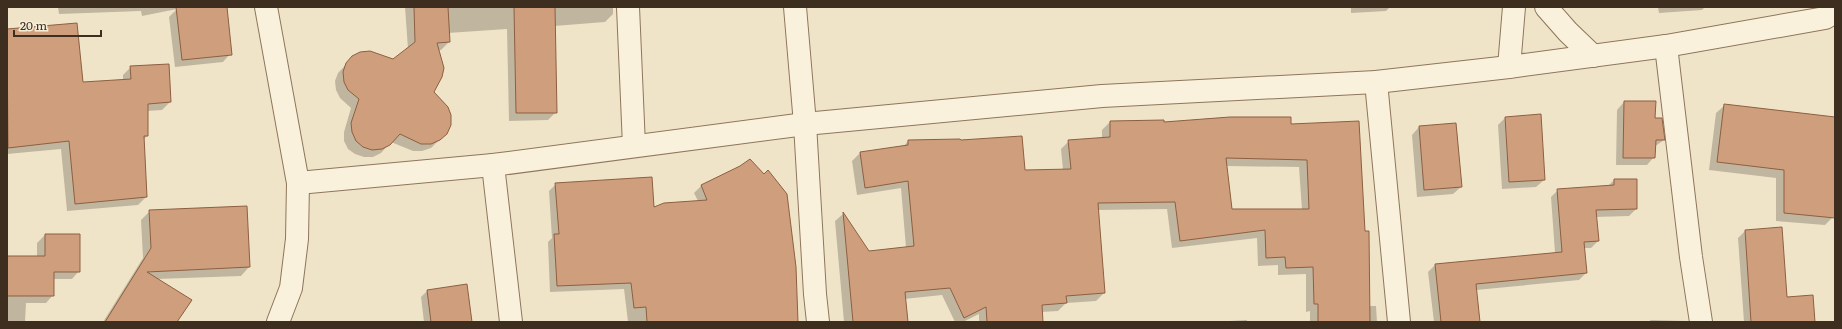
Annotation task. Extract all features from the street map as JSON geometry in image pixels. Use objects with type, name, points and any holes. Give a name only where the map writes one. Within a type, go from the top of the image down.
[{"type":"street","points":[[266,7],[298,183],[297,239],[291,288],[278,322]]},
{"type":"street","points":[[628,7],[634,146]]},
{"type":"street","points":[[795,7],[818,322]]},
{"type":"street","points":[[1509,67],[1514,7]]},
{"type":"street","points":[[1546,7],[1568,32],[1593,56]]},
{"type":"street","points":[[298,183],[493,166],[804,124],[1102,96],[1376,82],[1509,67],[1666,46],[1825,18],[1835,12]]},
{"type":"street","points":[[1666,46],[1690,249],[1701,322]]},
{"type":"street","points":[[1376,82],[1399,322]]},
{"type":"street","points":[[493,166],[511,322]]},
{"type":"building","points":[[176,7],[227,7],[232,55],[182,60]]},
{"type":"building","points":[[414,7],[448,7],[450,42],[437,43],[444,68],[442,77],[434,92],[448,107],[451,115],[451,125],[447,134],[440,140],[431,144],[421,144],[400,134],[390,145],[382,149],[372,150],[363,147],[356,141],[352,132],[351,123],[359,99],[348,90],[344,82],[343,72],[346,63],[352,56],[360,52],[370,51],[393,59],[415,42]]},
{"type":"building","points":[[514,7],[555,7],[557,113],[516,113]]},
{"type":"building","points":[[77,23],[83,82],[131,79],[130,66],[169,64],[171,102],[148,104],[148,136],[144,136],[147,197],[75,204],[69,141],[8,148],[7,29]]},
{"type":"building","points":[[1624,101],[1656,101],[1655,118],[1662,118],[1665,140],[1656,140],[1655,158],[1623,158]]},
{"type":"building","points":[[1724,104],[1835,117],[1835,218],[1784,213],[1784,170],[1717,162]]},
{"type":"building","points":[[1541,114],[1545,180],[1509,182],[1505,117]]},
{"type":"building","points":[[1230,117],[1291,117],[1291,124],[1359,121],[1365,231],[1369,231],[1370,322],[1318,322],[1318,304],[1314,304],[1313,267],[1286,268],[1285,257],[1266,258],[1265,230],[1180,241],[1175,202],[1098,203],[1105,293],[1066,296],[1067,303],[1042,305],[1043,322],[987,322],[986,307],[964,318],[950,288],[905,292],[908,322],[853,322],[843,212],[869,251],[914,246],[908,181],[865,188],[860,152],[908,145],[908,140],[961,140],[1022,136],[1025,170],[1071,169],[1068,140],[1110,137],[1110,121],[1164,120],[1164,122]],"holes":[[[1226,158],[1307,160],[1309,209],[1232,209]]]},
{"type":"building","points":[[1456,123],[1462,187],[1424,190],[1419,126]]},
{"type":"building","points":[[750,159],[764,174],[768,170],[787,194],[796,267],[798,322],[647,322],[646,307],[634,308],[631,283],[557,286],[554,234],[559,234],[555,183],[652,177],[654,207],[664,203],[707,200],[701,185],[740,166]]},
{"type":"building","points":[[1614,179],[1637,179],[1637,209],[1596,210],[1599,241],[1584,242],[1587,273],[1476,284],[1480,322],[1441,322],[1435,264],[1562,252],[1557,189],[1614,185]]},
{"type":"building","points":[[247,206],[250,267],[147,272],[192,300],[177,322],[105,322],[151,248],[149,210]]},
{"type":"building","points":[[1782,227],[1787,297],[1813,295],[1815,322],[1751,322],[1745,230]]},
{"type":"building","points":[[45,234],[80,234],[80,272],[54,272],[54,296],[7,296],[7,256],[45,256]]},
{"type":"building","points":[[467,284],[472,322],[431,322],[427,290]]}]
